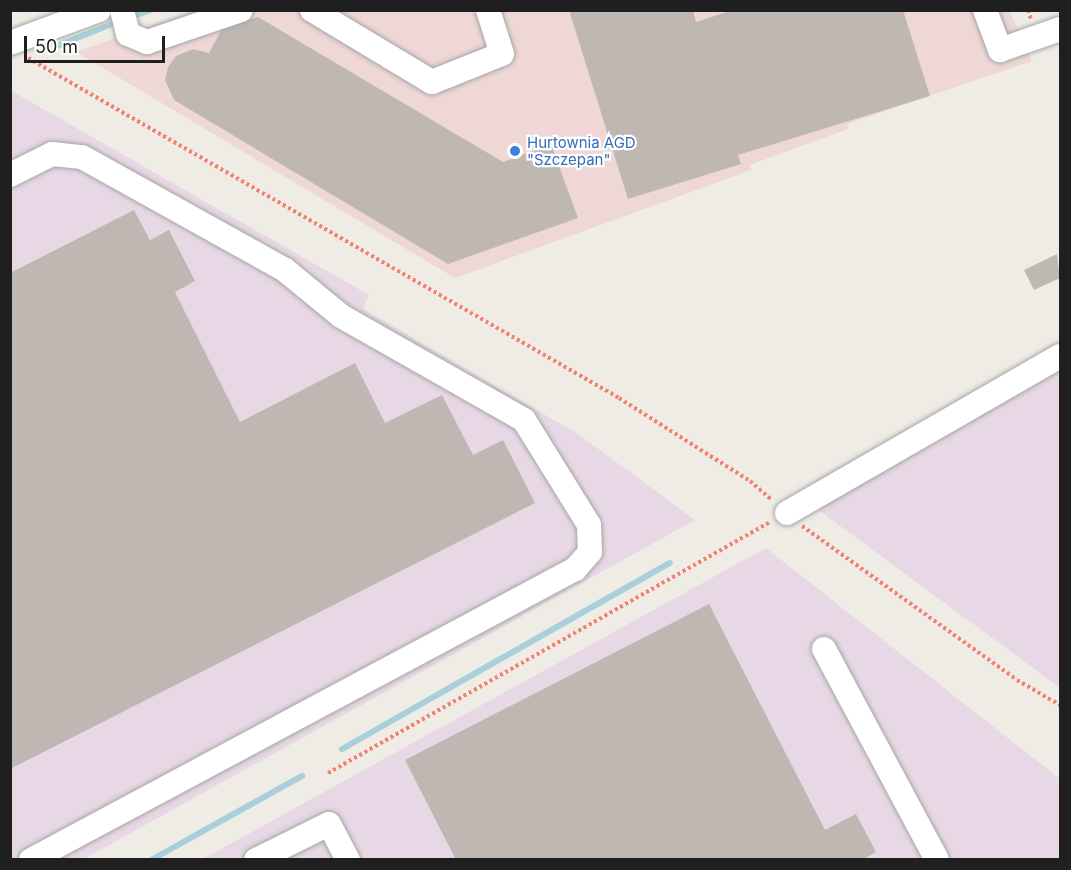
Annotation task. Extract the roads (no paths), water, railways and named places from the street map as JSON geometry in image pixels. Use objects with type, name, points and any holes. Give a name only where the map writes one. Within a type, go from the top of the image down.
[{"type":"street","points":[[15,48],[99,10]]},
{"type":"street","points":[[122,10],[128,34],[147,42],[241,10]]},
{"type":"street","points":[[312,10],[432,82],[502,54],[488,10]]},
{"type":"street","points":[[985,10],[1000,50],[1060,29]]},
{"type":"street","points":[[10,175],[52,154],[82,157],[285,270],[341,316],[524,420],[589,525],[590,552],[575,569],[31,860]]},
{"type":"street","points":[[787,513],[1060,356]]},
{"type":"street","points":[[824,649],[937,860]]},
{"type":"street","points":[[256,860],[329,824],[348,860]]},
{"type":"waterway","points":[[133,16],[150,10]]},
{"type":"waterway","points":[[57,46],[112,24]]},
{"type":"waterway","points":[[342,749],[670,563]]},
{"type":"waterway","points":[[151,860],[302,776]]},
{"type":"place","name":"Hurtownia AGD \"Szczepan\"","points":[[515,151]]}]
